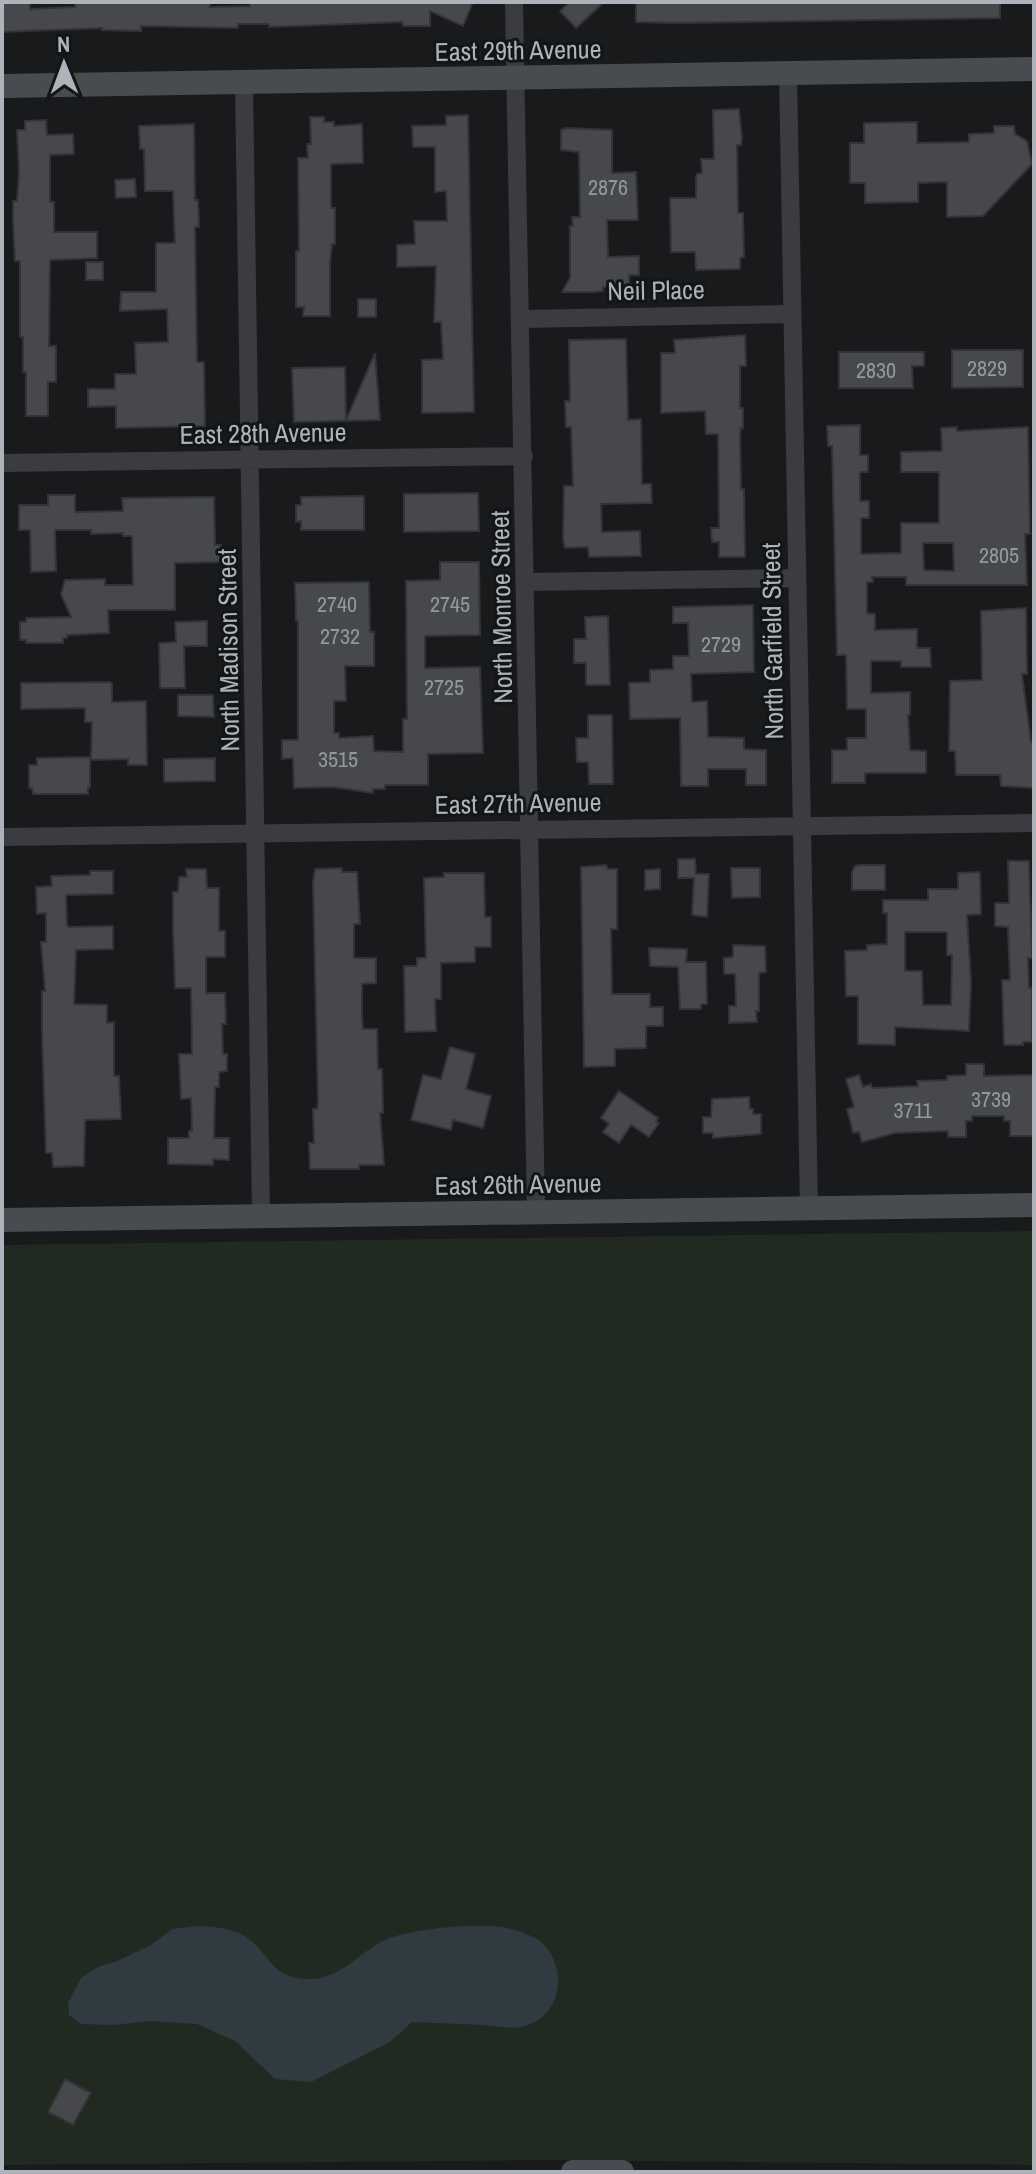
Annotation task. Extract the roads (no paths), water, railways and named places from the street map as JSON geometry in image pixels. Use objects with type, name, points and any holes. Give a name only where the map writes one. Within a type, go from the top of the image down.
[{"type":"street","name":"North Monroe Street","points":[[514,2],[536,1212]]},
{"type":"street","name":"East 29th Avenue","points":[[2,86],[1034,69]]},
{"type":"street","name":"North Garfield Street","points":[[788,74],[809,1208]]},
{"type":"street","name":"North Madison Street","points":[[244,83],[261,1216]]},
{"type":"street","name":"Neil Place","points":[[521,319],[792,314]]},
{"type":"street","name":"East 28th Avenue","points":[[2,463],[524,456]]},
{"type":"street","points":[[526,582],[797,578]]},
{"type":"street","name":"East 27th Avenue","points":[[2,837],[1034,823]]},
{"type":"street","name":"East 26th Avenue","points":[[2,1220],[1034,1205]]},
{"type":"street","points":[[573,2172],[622,2172]]}]
